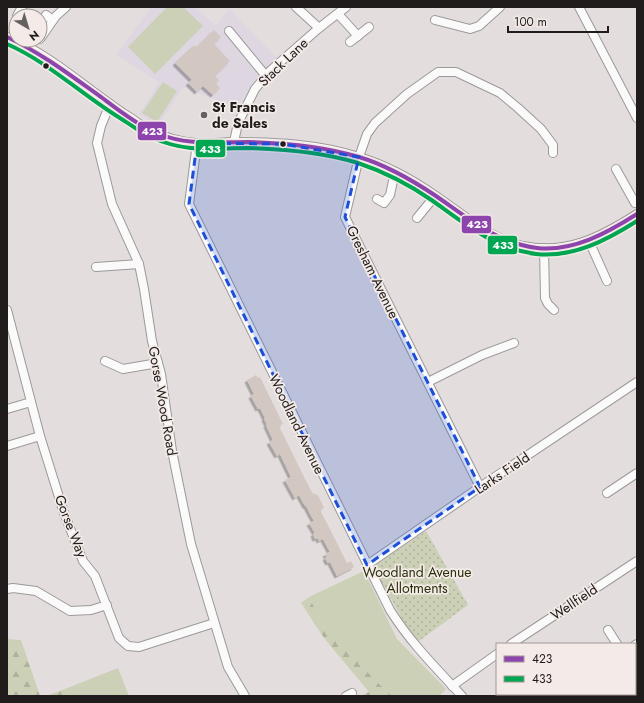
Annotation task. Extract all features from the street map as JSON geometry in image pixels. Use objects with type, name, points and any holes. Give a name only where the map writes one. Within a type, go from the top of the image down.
[{"type":"street","points":[[296,7],[320,28]]},
{"type":"street","name":"Stack Lane","points":[[234,142],[238,123],[255,89],[266,76],[346,7]]},
{"type":"street","points":[[436,20],[470,29],[479,26],[500,7]]},
{"type":"street","points":[[48,27],[63,8]]},
{"type":"street","points":[[582,8],[636,114]]},
{"type":"street","points":[[338,14],[358,36]]},
{"type":"street","points":[[48,16],[53,20]]},
{"type":"street","points":[[350,42],[369,27]]},
{"type":"street","points":[[230,31],[266,76]]},
{"type":"street","points":[[7,37],[34,49],[71,74],[110,104],[148,129],[170,138],[197,143],[234,142],[308,146],[358,157],[396,173],[435,196],[473,224],[499,238],[523,246],[544,248],[568,246],[589,241],[608,232],[637,214]]},
{"type":"street","name":"Gresham Avenue","points":[[480,487],[345,217],[358,157],[366,134],[374,123],[408,94],[438,72],[456,72],[500,94],[541,129],[553,145],[553,153]]},
{"type":"street","name":"Gorse Wood Road","points":[[110,104],[101,126],[97,143],[112,204],[139,264],[152,341],[158,363],[172,451],[190,536],[228,667],[245,696]]},
{"type":"street","name":"Woodland Avenue","points":[[197,143],[189,204],[367,565],[401,628],[420,651],[462,696]]},
{"type":"street","points":[[616,169],[635,203]]},
{"type":"street","points":[[377,199],[384,203],[386,201],[390,195],[392,181],[396,173]]},
{"type":"street","points":[[417,218],[435,196]]},
{"type":"street","points":[[589,241],[607,281]]},
{"type":"street","points":[[544,248],[546,298],[548,304],[554,310]]},
{"type":"street","points":[[96,268],[139,264]]},
{"type":"street","name":"Gorse Way","points":[[7,310],[10,339],[31,402],[64,513],[83,561],[95,576],[120,638],[128,646],[139,647],[214,623]]},
{"type":"street","points":[[428,382],[482,355],[514,343]]},
{"type":"street","points":[[105,361],[123,369],[158,363]]},
{"type":"street","name":"Larks Field","points":[[367,565],[637,382]]},
{"type":"street","points":[[7,408],[31,402]]},
{"type":"street","points":[[7,446],[40,436]]},
{"type":"street","points":[[607,493],[637,472]]},
{"type":"street","name":"Wellfield","points":[[512,643],[637,560]]},
{"type":"street","points":[[7,589],[13,588],[36,591],[70,611],[91,610],[107,605]]},
{"type":"street","points":[[608,630],[616,643]]},
{"type":"street","points":[[452,686],[496,655]]},
{"type":"highlighted area","points":[[197,143],[283,144],[359,157],[345,217],[480,487],[367,565],[189,204]]},
{"type":"shaded area","points":[[151,7],[196,7],[216,26],[229,9],[277,58],[253,82],[238,108],[183,87],[158,127],[139,114],[159,82],[116,55]]},
{"type":"green space","points":[[167,7],[183,7],[203,26],[155,74],[128,47]]},
{"type":"green space","points":[[163,82],[177,91],[157,122],[142,113]]},
{"type":"green space","name":"Woodland Avenue Allotments","points":[[426,531],[468,605],[419,641],[405,624],[374,568],[377,564]]},
{"type":"green space","points":[[364,571],[397,639],[446,689],[439,696],[392,696],[379,685],[324,627],[309,597]]},
{"type":"green space","points":[[309,597],[324,627],[392,696],[360,696],[369,692],[324,638],[301,603]]},
{"type":"green space","points":[[7,639],[21,640],[40,696],[7,696]]},
{"type":"green space","points":[[118,668],[129,696],[68,696],[65,689]]},
{"type":"green space","points":[[65,689],[68,696],[46,696]]},
{"type":"building","points":[[214,30],[221,37],[214,44],[230,61],[215,76],[219,80],[216,84],[220,88],[213,95],[203,86],[197,92],[188,83],[192,80],[175,63],[194,45],[197,47]]},
{"type":"building","points":[[256,375],[258,378],[260,377],[283,424],[279,426],[305,479],[313,494],[315,493],[318,495],[324,508],[320,510],[347,563],[351,561],[354,567],[337,576],[330,562],[328,563],[325,558],[327,557],[325,554],[330,552],[323,539],[319,541],[318,538],[315,539],[313,534],[315,533],[309,523],[314,521],[299,495],[295,498],[285,480],[291,477],[280,454],[277,456],[269,442],[273,440],[260,408],[258,409],[251,396],[254,394],[247,380]]},
{"type":"transit line","name":"423","points":[[7,37],[44,57],[127,116],[156,133],[191,142],[263,142],[291,144],[332,150],[359,157],[379,164],[399,174],[427,190],[471,221],[496,235],[522,245],[537,248],[550,248],[577,244],[602,234],[637,214]]},
{"type":"transit line","name":"433","points":[[7,44],[52,70],[108,111],[141,132],[165,143],[200,149],[248,148],[290,150],[345,159],[378,170],[406,184],[481,234],[507,247],[521,251],[550,255],[576,250],[602,241],[637,221]]},
{"type":"place","name":"St Francis de Sales","points":[[204,115]]}]
